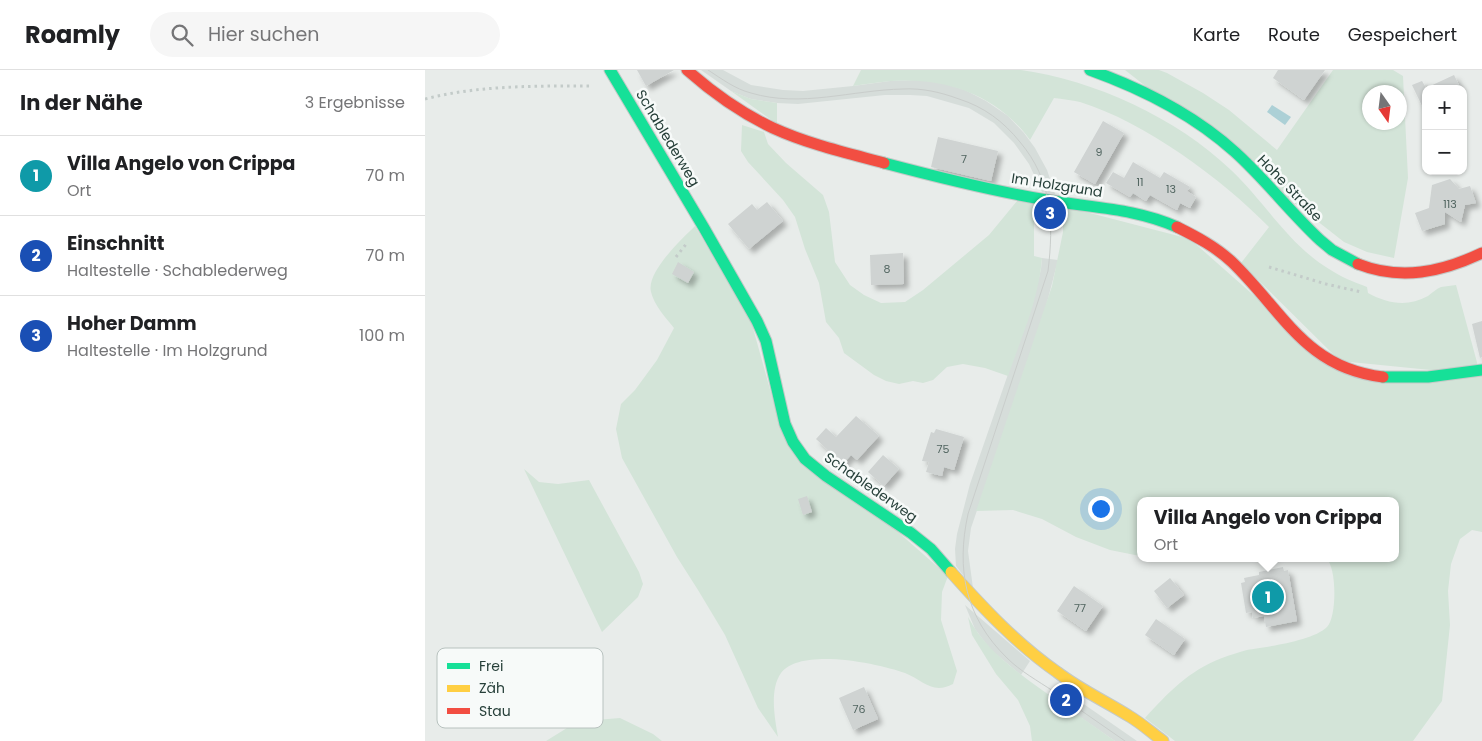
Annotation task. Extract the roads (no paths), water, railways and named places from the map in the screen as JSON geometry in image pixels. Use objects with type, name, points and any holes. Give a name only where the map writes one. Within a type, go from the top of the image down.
[{"type":"street","name":"Schablederweg","points":[[610,70],[757,321],[766,341],[785,424],[793,442],[805,459],[826,476],[911,532],[931,549],[976,600],[1035,657],[1131,717],[1163,741]]},
{"type":"street","name":"Im Holzgrund","points":[[687,70],[741,111],[764,124],[865,158],[1009,193],[1142,214],[1171,224],[1201,239],[1223,254],[1239,269],[1297,335],[1322,355],[1343,367],[1367,375],[1408,378],[1439,377],[1482,370]]},
{"type":"street","name":"Hohe Straße","points":[[1090,70],[1158,98],[1180,110],[1217,136],[1259,176],[1311,231],[1332,250],[1352,262],[1389,273],[1418,274],[1450,268],[1482,253]]},
{"type":"water","points":[[1272,105],[1291,117],[1285,125],[1267,112]]},
{"type":"tram line","points":[[708,70],[739,89],[770,97],[789,99],[808,99],[884,90],[910,89],[945,94],[977,106],[1000,121],[1014,134],[1031,156],[1045,187],[1048,202],[1051,236],[1048,271],[968,514],[963,554],[964,573],[967,591],[981,626],[1007,658],[1023,672],[1125,741]]},
{"type":"place","name":"Hoher Damm","points":[[1050,213]]},
{"type":"place","name":"Villa Angelo von Crippa","points":[[1268,597]]},
{"type":"place","name":"Einschnitt","points":[[1066,700]]}]
